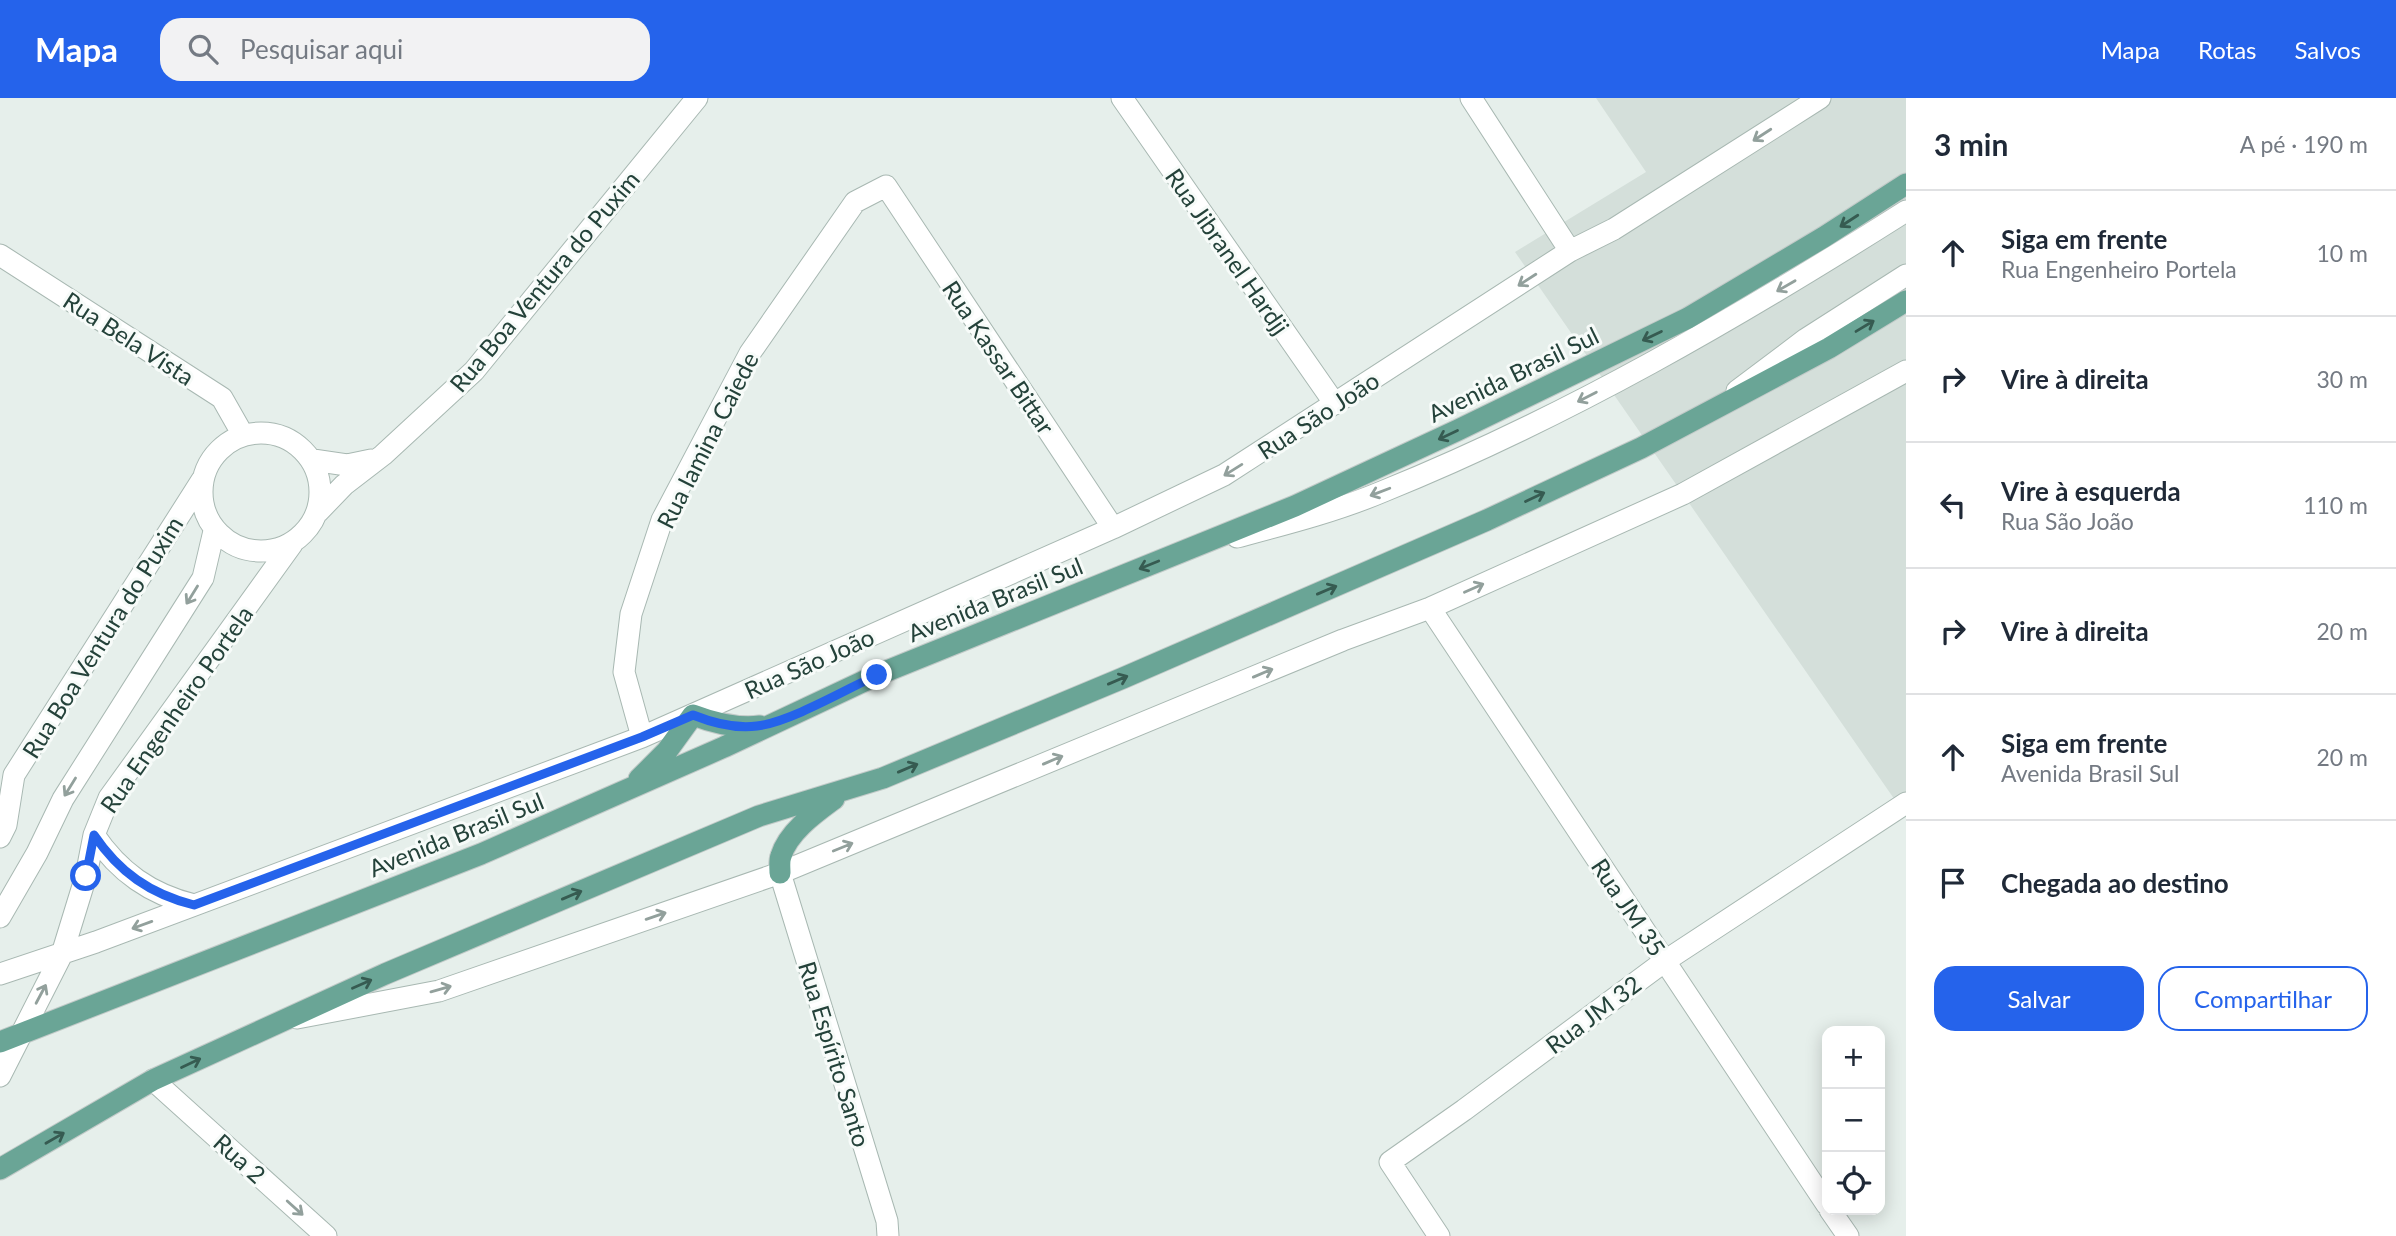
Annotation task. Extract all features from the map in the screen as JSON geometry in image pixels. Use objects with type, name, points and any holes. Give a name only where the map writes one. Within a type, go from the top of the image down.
[{"type":"main road","name":"Avenida Brasil Sul","points":[[0,1042],[469,859],[624,792],[877,675],[1294,506],[1688,318],[1824,237],[1906,184]]},
{"type":"main road","points":[[0,1169],[153,1080],[385,974],[759,816],[883,778],[1123,678],[1439,541],[1641,448],[1829,348],[1906,301]]},
{"type":"main road","points":[[624,792],[667,751],[693,715],[713,723],[734,726],[756,727],[777,722]]},
{"type":"main road","points":[[780,873],[781,856],[793,836],[812,815],[844,791]]},
{"type":"street","name":"Rua Boa Ventura do Puxim","points":[[318,512],[344,485],[383,455],[474,371],[698,98]]},
{"type":"street","name":"Rua Jibranel Hardjj","points":[[1122,98],[1335,404]]},
{"type":"street","points":[[1471,98],[1570,251]]},
{"type":"street","name":"Rua São João","points":[[0,974],[62,954],[642,737],[1113,528],[1224,475],[1570,251],[1614,229],[1820,98]]},
{"type":"street","name":"Rua Kassar Bittar","points":[[886,186],[1113,528]]},
{"type":"street","name":"Rua Iamina Caiede","points":[[642,737],[624,673],[631,614],[662,520],[750,353],[855,202],[886,186]]},
{"type":"street","points":[[1187,549],[1280,525],[1382,492],[1489,445],[1593,394],[1706,333],[1906,212]]},
{"type":"street","name":"Rua Bela Vista","points":[[0,255],[222,398],[243,435]]},
{"type":"street","points":[[1719,405],[1806,340],[1906,275]]},
{"type":"street","points":[[278,1022],[439,991],[780,873],[1343,640],[1430,608],[1684,494],[1906,371]]},
{"type":"street","points":[[270,432],[295,441],[313,460],[320,484],[318,512],[308,530],[292,544],[262,553],[249,551],[236,548],[214,531],[202,507],[202,480],[217,453],[243,435],[270,432]]},
{"type":"street","name":"Rua Boa Ventura do Puxim","points":[[313,460],[347,465],[383,455]]},
{"type":"street","name":"Rua Boa Ventura do Puxim","points":[[0,837],[6,825],[7,771],[202,480]]},
{"type":"street","name":"Rua Engenheiro Portela","points":[[0,917],[37,853],[63,800],[203,578],[214,531]]},
{"type":"street","name":"Rua Engenheiro Portela","points":[[0,1076],[62,954],[86,876],[94,835],[109,798],[292,544]]},
{"type":"street","name":"Rua JM 35","points":[[1430,608],[1822,1197]]},
{"type":"street","name":"Rua JM 32","points":[[1439,1236],[1390,1162],[1665,961],[1906,803]]},
{"type":"street","points":[[94,835],[122,870],[141,884],[166,897],[194,905]]},
{"type":"street","name":"Rua Espírito Santo","points":[[780,873],[887,1221],[888,1236]]},
{"type":"street","name":"Rua 2","points":[[153,1080],[326,1236]]},
{"type":"street","points":[[1833,1215],[1847,1236]]},
{"type":"shaded area","points":[[1596,98],[1906,98],[1906,816],[1515,252],[1646,172]]},
{"type":"route","points":[[86,876],[94,835],[122,870],[141,884],[158,893],[194,905],[642,737],[693,715],[713,723],[756,727],[777,722],[877,675]]}]
